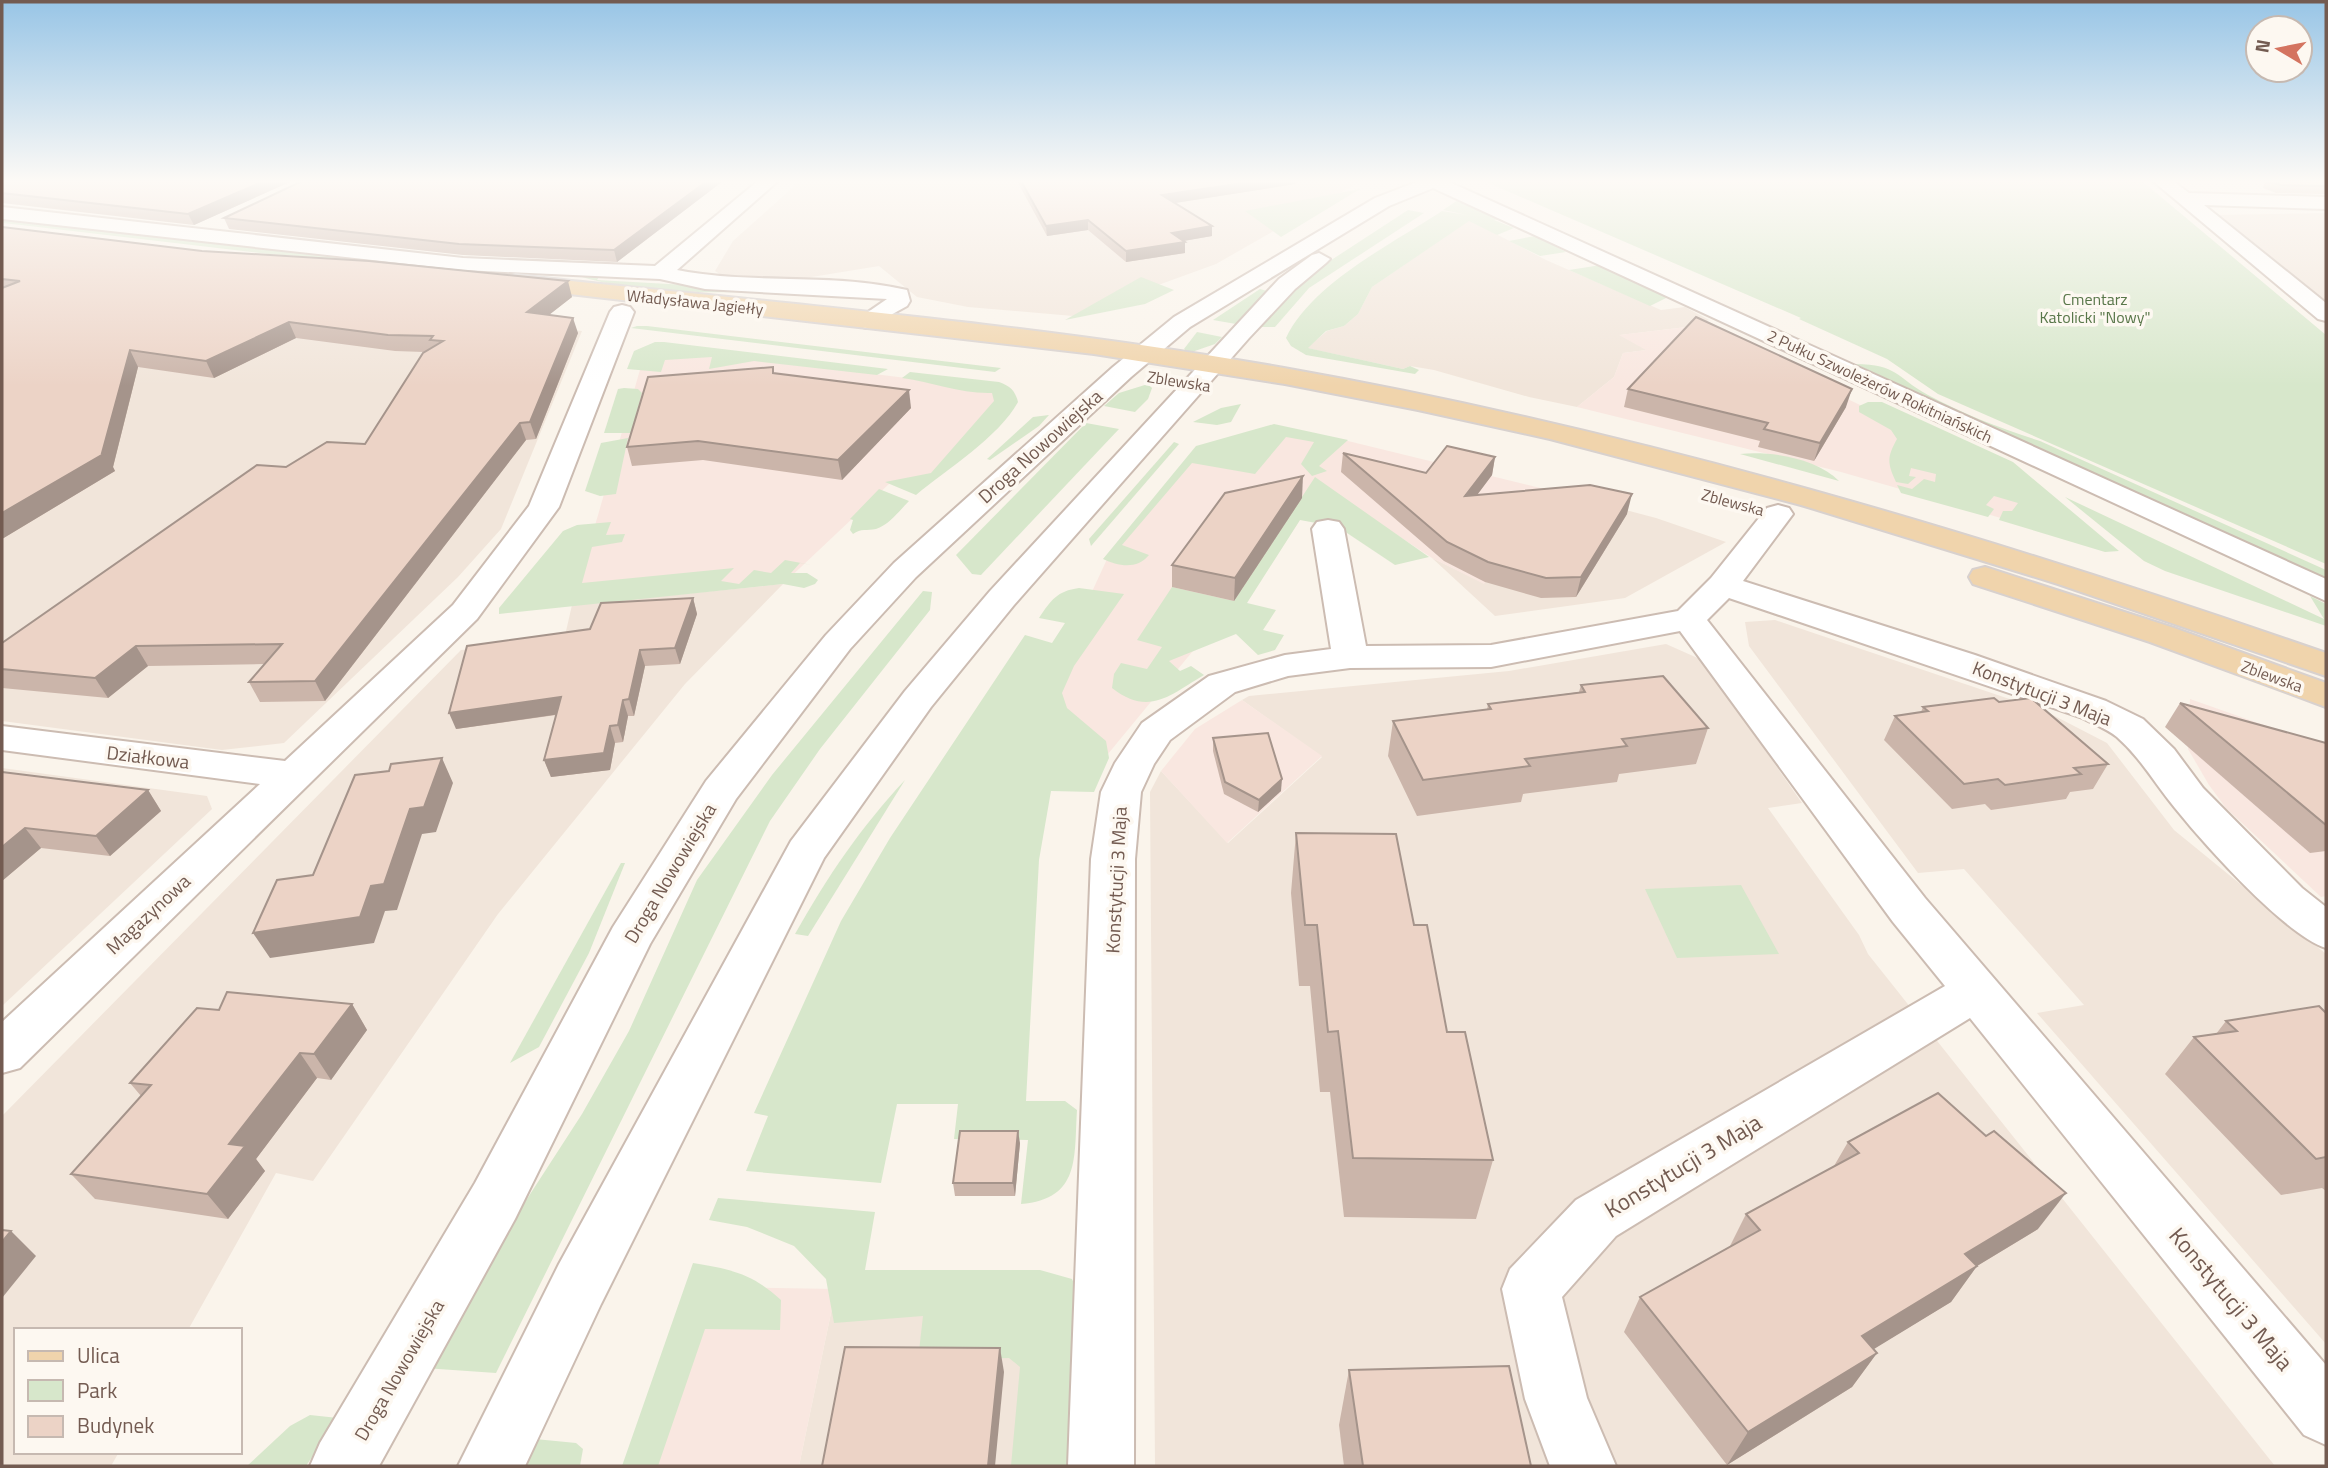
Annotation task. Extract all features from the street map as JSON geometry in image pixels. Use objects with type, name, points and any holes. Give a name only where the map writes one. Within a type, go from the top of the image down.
[{"type":"main road","name":"Władysława Jagiełły","points":[[153,250],[267,264]]},
{"type":"main road","name":"Władysława Jagiełły","points":[[243,260],[387,267],[1147,354]]},
{"type":"main road","name":"Władysława Jagiełły","points":[[497,297],[1122,372]]},
{"type":"main road","name":"Zblewska","points":[[1147,354],[1205,374],[1618,470],[1778,514],[2057,600],[2326,696]]},
{"type":"main road","name":"Zblewska","points":[[1122,372],[1205,374],[1492,417],[1765,484],[2103,587],[2326,664]]},
{"type":"street","points":[[329,250],[463,264],[660,273],[705,282],[886,290],[899,295],[899,301],[867,321]]},
{"type":"street","points":[[660,273],[688,250]]},
{"type":"street","name":"Droga Nowowiejska","points":[[343,1466],[488,1213],[629,939],[720,791],[838,642],[905,570],[1122,372],[1201,308],[1301,250]]},
{"type":"street","points":[[491,1466],[530,1382],[806,852],[943,668],[1085,504],[1287,284],[1334,250]]},
{"type":"street","name":"2 Pułku Szwoleżerów Rokitniańskich","points":[[1582,250],[2326,592]]},
{"type":"street","points":[[2246,250],[2326,314]]},
{"type":"street","name":"Magazynowa","points":[[2,1054],[465,612],[544,507],[592,381],[622,312]]},
{"type":"street","points":[[1689,618],[1723,585],[1778,514]]},
{"type":"street","points":[[1328,529],[1350,657]]},
{"type":"street","name":"Konstytucji 3 Maja","points":[[1723,585],[1989,672],[2093,709],[2129,727],[2160,758],[2189,798],[2286,899],[2326,931]]},
{"type":"street","name":"Konstytucji 3 Maja","points":[[1101,1466],[1114,859],[1121,792],[1135,763],[1156,733],[1223,684],[1285,666],[1350,657],[1491,656],[1689,618],[1909,911],[2326,1413]]},
{"type":"street","name":"Działkowa","points":[[2,738],[295,775]]},
{"type":"street","name":"Konstytucji 3 Maja","points":[[1583,1466],[1556,1399],[1531,1289],[1596,1218],[1975,992]]},
{"type":"shaded area","points":[[728,250],[1241,250],[1216,264],[1073,316],[968,307],[917,297],[879,266],[781,282],[729,280],[715,271]]},
{"type":"shaded area","points":[[1426,250],[1526,250],[1661,310],[1685,307],[1709,320],[1695,326],[1620,335],[1647,350],[1623,353],[1614,377],[1577,407],[1529,397],[1434,370],[1410,366],[1403,369],[1307,348],[1327,331],[1344,326],[1358,314],[1372,287]]},
{"type":"shaded area","points":[[2258,250],[2326,250],[2326,301]]},
{"type":"shaded area","points":[[2,260],[582,331],[501,529],[458,577],[284,743],[222,750],[2,721]]},
{"type":"shaded area","points":[[1695,326],[2021,482],[2039,529],[1841,472],[1577,407],[1614,377],[1623,353],[1646,350],[1619,335]]},
{"type":"shaded area","points":[[655,347],[996,389],[996,426],[917,493],[890,483],[783,584],[572,605],[646,349]]},
{"type":"shaded area","points":[[1284,435],[1348,441],[1569,495],[1503,558],[1484,584],[1432,558],[1350,504],[1300,520],[1223,638],[1197,646],[1103,760],[1041,702],[1108,557],[1189,462]]},
{"type":"shaded area","points":[[1569,495],[1656,518],[1726,542],[1625,598],[1495,616],[1432,558],[1484,583],[1503,559]]},
{"type":"shaded area","points":[[783,584],[685,684],[498,914],[313,1181],[276,1173],[189,1328],[14,1328],[14,1454],[118,1454],[111,1466],[2,1466],[2,1116],[461,650],[564,640],[572,605]]},
{"type":"shaded area","points":[[1775,620],[2045,711],[2107,743],[2174,830],[2326,954],[2326,1344],[2037,1013],[2084,1005],[1964,869],[1918,873],[1749,646],[1745,622]]},
{"type":"shaded area","points":[[1666,644],[1702,660],[1802,803],[1768,808],[1859,935],[1868,954],[2275,1466],[1155,1466],[1150,792],[1161,771],[1228,843],[1322,757],[1242,700],[1249,696],[1509,671]]},
{"type":"shaded area","points":[[2190,699],[2326,747],[2326,896],[2321,897],[2226,808],[2209,785],[2188,749]]},
{"type":"shaded area","points":[[1242,700],[1322,756],[1227,843],[1161,771],[1195,729]]},
{"type":"shaded area","points":[[2,768],[207,796],[212,809],[2,1006]]},
{"type":"shaded area","points":[[706,1287],[836,1289],[799,1466],[648,1466]]},
{"type":"shaded area","points":[[836,1289],[1048,1292],[1041,1466],[799,1466]]},
{"type":"green space","points":[[230,250],[277,250],[397,263]]},
{"type":"green space","points":[[1347,250],[1368,250],[1309,288],[1275,327],[1260,327],[1316,270]]},
{"type":"green space","points":[[1427,250],[1372,287],[1358,314],[1344,326],[1326,331],[1308,348],[1403,369],[1410,366],[1419,370],[1415,374],[1306,355],[1291,346],[1286,338],[1298,318],[1314,300],[1334,282],[1378,251]]},
{"type":"green space","points":[[1527,250],[1561,250],[1566,252],[1540,256]]},
{"type":"green space","name":"Cmentarz Katolicki \"Nowy\"","points":[[1643,250],[2224,250],[2326,335],[2326,564],[1938,394],[1887,359],[1799,319],[1801,318]]},
{"type":"green space","points":[[1601,265],[1668,297],[1650,306],[1569,270]]},
{"type":"green space","points":[[579,276],[599,277],[597,280],[741,288],[741,292],[680,292],[639,288],[598,281]]},
{"type":"green space","points":[[1141,277],[1174,290],[1145,304],[1065,320]]},
{"type":"green space","points":[[1260,289],[1267,291],[1236,324],[1213,320]]},
{"type":"green space","points":[[637,326],[1001,368],[995,372],[631,328]]},
{"type":"green space","points":[[1197,332],[1222,337],[1215,344],[1189,353],[1184,349]]},
{"type":"green space","points":[[655,342],[888,369],[877,375],[754,361],[709,369],[712,357],[665,360],[661,372],[627,369],[634,351]]},
{"type":"green space","points":[[1855,364],[1888,369],[1955,409],[2040,441],[2326,570],[2326,579]]},
{"type":"green space","points":[[910,372],[999,382],[1012,389],[1018,402],[986,440],[916,495],[885,482],[931,473],[994,401],[992,393],[969,392],[902,378]]},
{"type":"green space","points":[[1148,384],[1152,388],[1148,399],[1135,412],[1104,406],[1119,393]]},
{"type":"green space","points":[[618,389],[638,389],[642,393],[631,433],[604,433]]},
{"type":"green space","points":[[1868,402],[1882,402],[2013,462],[2119,551],[2105,552],[1999,520],[2003,511],[2012,511],[2018,503],[1994,496],[1986,505],[1994,509],[1988,517],[1901,493],[1897,485],[1912,489],[1924,479],[1935,482],[1936,474],[1911,468],[1909,476],[1916,477],[1908,484],[1896,482],[1889,460],[1897,439],[1891,430],[1859,412],[1859,406]]},
{"type":"green space","points":[[1241,404],[1231,422],[1217,425],[1193,422],[1221,408]]},
{"type":"green space","points":[[1049,415],[1039,426],[990,460],[987,459],[1033,417]]},
{"type":"green space","points":[[1086,423],[1119,429],[981,575],[972,574],[956,555]]},
{"type":"green space","points":[[1274,424],[1348,440],[1319,466],[1327,471],[1312,476],[1301,464],[1314,442],[1286,437],[1255,474],[1192,463],[1122,545],[1149,555],[1133,565],[1103,559],[1196,446]]},
{"type":"green space","points":[[628,438],[616,494],[600,496],[585,491],[601,443]]},
{"type":"green space","points":[[1174,442],[1179,444],[1091,546],[1089,539]]},
{"type":"green space","points":[[1740,454],[1792,458],[1818,467],[1839,481]]},
{"type":"green space","points":[[1315,477],[1429,557],[1395,565],[1338,527],[1300,520],[1247,603],[1276,610],[1263,630],[1284,635],[1275,650],[1258,655],[1236,634],[1169,661],[1180,671],[1191,666],[1204,675],[1170,696],[1148,702],[1137,701],[1112,688],[1114,674],[1121,663],[1147,669],[1162,647],[1137,640],[1172,587],[1234,601]]},
{"type":"green space","points":[[879,489],[909,501],[881,527],[853,534],[850,530],[853,520],[850,519]]},
{"type":"green space","points":[[2065,497],[2324,619],[2310,596],[2326,604],[2326,626],[2165,571],[2144,561]]},
{"type":"green space","points":[[611,522],[606,535],[625,534],[622,542],[592,547],[582,583],[734,568],[721,581],[739,584],[754,570],[771,573],[785,560],[812,565],[800,563],[791,573],[807,573],[818,580],[804,588],[783,584],[499,614],[499,608],[563,531],[577,525]]},
{"type":"green space","points":[[1079,588],[1124,594],[1074,666],[1062,693],[1067,708],[1106,741],[1109,758],[1094,792],[1051,791],[1039,860],[1026,1101],[1065,1101],[1077,1110],[1074,1159],[1064,1184],[1055,1194],[1021,1204],[1028,1140],[954,1139],[958,1104],[897,1104],[881,1183],[746,1171],[768,1116],[754,1113],[841,921],[890,838],[1025,635],[1052,643],[1065,623],[1039,618],[1055,597],[1065,591]]},
{"type":"green space","points":[[923,591],[932,592],[930,610],[820,749],[770,821],[496,1373],[424,1368],[466,1293],[582,1114],[629,1031],[697,880],[772,775]]},
{"type":"green space","points":[[905,780],[808,936],[795,934],[846,853]]},
{"type":"green space","points":[[621,863],[625,863],[589,953],[539,1047],[510,1063]]},
{"type":"green space","points":[[1741,885],[1779,954],[1677,958],[1645,889]]},
{"type":"green space","points":[[718,1198],[875,1212],[865,1270],[1040,1270],[1072,1279],[1086,1311],[1078,1466],[1011,1466],[1020,1367],[1009,1358],[918,1360],[923,1316],[834,1323],[826,1279],[794,1246],[747,1227],[709,1220]]},
{"type":"green space","points":[[693,1263],[741,1274],[771,1291],[781,1300],[780,1330],[705,1329],[658,1466],[622,1466]]},
{"type":"green space","points":[[310,1415],[338,1418],[306,1466],[247,1466],[290,1426]]},
{"type":"green space","points":[[535,1439],[576,1443],[583,1449],[580,1466],[523,1466]]},
{"type":"building","points":[[2,250],[190,250],[369,261],[568,281],[527,312],[573,318],[530,422],[520,423],[315,681],[249,682],[282,644],[136,646],[95,678],[2,669],[2,643],[257,465],[286,467],[327,442],[365,444],[423,353],[443,341],[430,340],[433,336],[388,335],[289,322],[206,361],[130,350],[102,453],[105,453],[2,513],[2,288],[20,281],[2,279]]},
{"type":"building","points":[[1696,317],[1852,389],[1820,443],[1764,429],[1768,423],[1628,389]]},
{"type":"building","points":[[773,367],[773,373],[909,390],[838,460],[698,441],[627,447],[648,377]]},
{"type":"building","points":[[1447,446],[1495,457],[1465,496],[1590,485],[1632,494],[1581,577],[1546,578],[1488,562],[1447,542],[1343,453],[1426,473]]},
{"type":"building","points":[[1303,476],[1235,578],[1172,565],[1225,493]]},
{"type":"building","points":[[693,598],[675,648],[640,650],[629,699],[623,700],[618,725],[610,726],[604,753],[544,760],[561,697],[449,713],[467,646],[590,629],[601,603]]},
{"type":"building","points":[[1663,676],[1708,728],[1622,739],[1627,746],[1525,759],[1530,766],[1423,780],[1393,721],[1491,709],[1488,704],[1585,692],[1581,685]]},
{"type":"building","points":[[1994,698],[1999,702],[2031,698],[2108,764],[2074,768],[2081,774],[2005,785],[1998,779],[1964,784],[1895,716],[1928,711],[1923,707]]},
{"type":"building","points":[[2180,703],[2326,743],[2326,825]]},
{"type":"building","points":[[1268,733],[1282,779],[1259,800],[1225,782],[1213,738]]},
{"type":"building","points":[[442,758],[424,807],[410,809],[384,884],[371,886],[360,917],[253,933],[277,880],[313,875],[355,775],[389,771],[391,764]]},
{"type":"building","points":[[2,772],[148,790],[96,836],[25,828],[2,847]]},
{"type":"building","points":[[1296,833],[1396,834],[1414,925],[1427,925],[1447,1032],[1465,1032],[1493,1160],[1353,1158],[1338,1031],[1328,1032],[1317,925],[1305,925]]},
{"type":"building","points":[[227,992],[352,1004],[314,1054],[300,1053],[229,1144],[245,1146],[207,1194],[71,1174],[151,1085],[130,1083],[197,1008],[219,1010]]},
{"type":"building","points":[[2319,1006],[2326,1013],[2326,1157],[2316,1159],[2194,1037],[2237,1031],[2226,1021]]},
{"type":"building","points":[[1938,1093],[1986,1136],[1994,1131],[2066,1193],[1965,1254],[1977,1266],[1862,1336],[1877,1353],[1748,1432],[1640,1297],[1760,1230],[1746,1214],[1859,1153],[1848,1142]]},
{"type":"building","points":[[960,1131],[1018,1131],[1013,1183],[953,1183]]},
{"type":"building","points":[[2,1230],[11,1231],[2,1242]]},
{"type":"building","points":[[845,1347],[1000,1348],[988,1466],[822,1466]]},
{"type":"building","points":[[1509,1366],[1531,1466],[1363,1466],[1349,1370]]}]
